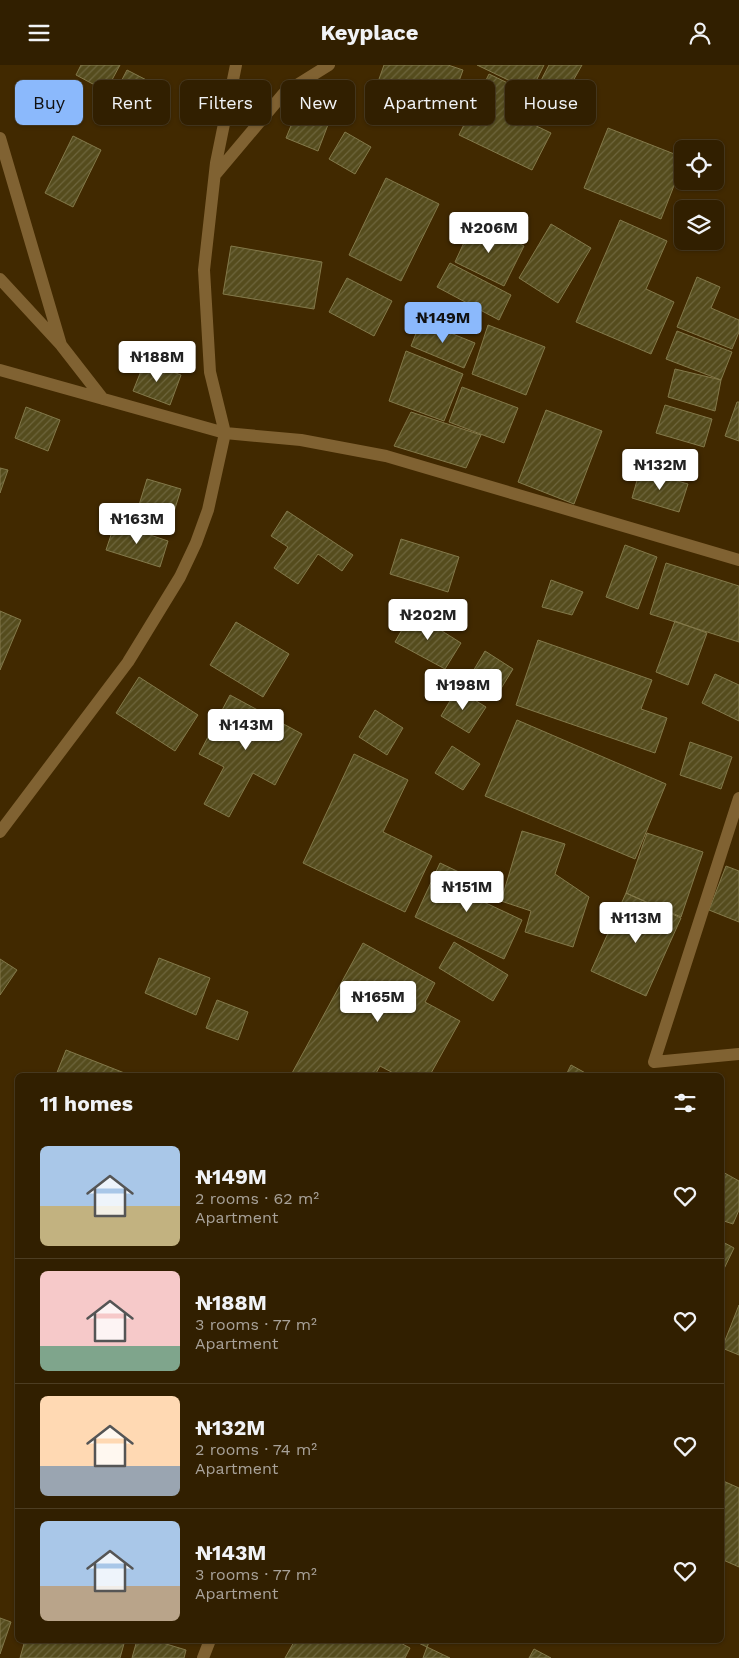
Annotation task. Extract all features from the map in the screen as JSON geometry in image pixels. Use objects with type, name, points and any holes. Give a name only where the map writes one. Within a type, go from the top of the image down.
[{"type":"street","points":[[0,832],[128,662],[180,577],[196,543],[208,510],[225,433],[210,372],[204,270],[214,176],[236,65]]},
{"type":"street","points":[[214,176],[284,93],[329,65]]},
{"type":"street","points":[[0,138],[61,345]]},
{"type":"street","points":[[0,279],[61,345],[103,399]]},
{"type":"street","points":[[0,370],[225,433],[301,440],[386,456],[739,561]]},
{"type":"street","points":[[739,798],[654,1062],[739,1054]]},
{"type":"street","points":[[203,1658],[209,1643]]},
{"type":"building","points":[[81,65],[120,65],[112,80],[93,80],[93,84],[76,75]]},
{"type":"building","points":[[384,65],[448,65],[463,70],[459,80],[379,80]]},
{"type":"building","points":[[477,65],[544,65],[536,80],[508,80]]},
{"type":"building","points":[[549,65],[582,65],[574,80],[541,80]]},
{"type":"building","points":[[127,70],[146,80],[122,80]]},
{"type":"building","points":[[489,74],[505,82],[505,125],[534,125],[551,133],[532,170],[459,135],[464,125],[495,125],[495,80],[486,80]]},
{"type":"building","points":[[291,125],[328,125],[318,151],[286,138]]},
{"type":"building","points":[[608,128],[674,154],[674,186],[661,219],[584,188]]},
{"type":"building","points":[[345,132],[371,147],[355,174],[329,159]]},
{"type":"building","points":[[73,136],[101,150],[73,207],[45,193]]},
{"type":"building","points":[[386,178],[439,204],[401,281],[349,255]]},
{"type":"building","points":[[620,220],[667,241],[646,289],[674,302],[651,354],[576,322]]},
{"type":"building","points":[[474,221],[524,246],[504,286],[455,262]]},
{"type":"building","points":[[551,224],[591,248],[558,303],[519,278]]},
{"type":"building","points":[[231,246],[322,262],[314,309],[223,294]]},
{"type":"building","points":[[450,263],[511,295],[499,320],[437,287]]},
{"type":"building","points":[[697,277],[720,287],[711,308],[739,320],[739,332],[732,349],[677,327]]},
{"type":"building","points":[[347,278],[392,301],[374,336],[329,312]]},
{"type":"building","points":[[421,321],[475,343],[464,368],[411,346]]},
{"type":"building","points":[[488,325],[545,347],[526,395],[472,374]]},
{"type":"building","points":[[677,331],[732,352],[721,380],[666,359]]},
{"type":"building","points":[[406,351],[463,374],[444,421],[389,401]]},
{"type":"building","points":[[145,361],[181,375],[170,405],[133,391]]},
{"type":"building","points":[[675,369],[721,380],[715,411],[668,397]]},
{"type":"building","points":[[462,387],[518,408],[504,443],[449,422]]},
{"type":"building","points":[[737,402],[739,402],[739,441],[725,436]]},
{"type":"building","points":[[665,405],[712,419],[704,447],[656,433]]},
{"type":"building","points":[[26,407],[60,420],[48,451],[15,438]]},
{"type":"building","points":[[546,410],[602,431],[574,504],[518,482]]},
{"type":"building","points":[[411,412],[481,435],[466,468],[394,446]]},
{"type":"building","points":[[0,468],[8,470],[0,493]]},
{"type":"building","points":[[640,470],[688,484],[679,512],[632,498]]},
{"type":"building","points":[[147,479],[181,489],[173,515],[139,505]]},
{"type":"building","points":[[287,511],[353,555],[342,571],[318,554],[298,584],[274,568],[288,547],[271,536]]},
{"type":"building","points":[[115,523],[168,541],[160,567],[106,550]]},
{"type":"building","points":[[401,539],[459,557],[448,592],[390,574]]},
{"type":"building","points":[[625,545],[657,557],[638,609],[606,597]]},
{"type":"building","points":[[666,563],[739,586],[739,642],[650,614]]},
{"type":"building","points":[[551,580],[583,592],[572,615],[542,607]]},
{"type":"building","points":[[0,611],[21,620],[0,670]]},
{"type":"building","points":[[412,612],[461,643],[445,669],[395,642]]},
{"type":"building","points":[[675,621],[707,633],[688,685],[656,672]]},
{"type":"building","points":[[236,622],[289,654],[263,697],[210,665]]},
{"type":"building","points":[[538,640],[652,680],[641,709],[667,718],[655,753],[516,705]]},
{"type":"building","points":[[485,651],[513,669],[497,695],[469,678]]},
{"type":"building","points":[[715,674],[739,685],[739,721],[702,703]]},
{"type":"building","points":[[139,677],[198,715],[175,751],[116,713]]},
{"type":"building","points":[[457,689],[486,707],[469,733],[441,716]]},
{"type":"building","points":[[230,695],[302,734],[275,785],[253,773],[229,817],[204,804],[224,767],[199,754]]},
{"type":"building","points":[[375,710],[403,728],[387,755],[359,737]]},
{"type":"building","points":[[517,720],[666,784],[635,859],[485,796]]},
{"type":"building","points":[[690,742],[732,757],[721,789],[680,775]]},
{"type":"building","points":[[452,746],[480,764],[463,790],[435,773]]},
{"type":"building","points":[[354,754],[408,780],[383,832],[432,856],[405,912],[303,863]]},
{"type":"building","points":[[522,831],[565,844],[555,874],[589,897],[573,947],[525,932],[531,911],[501,901]]},
{"type":"building","points":[[647,833],[703,852],[681,917],[626,893]]},
{"type":"building","points":[[440,863],[480,882],[473,897],[522,920],[504,959],[415,917]]},
{"type":"building","points":[[726,866],[739,871],[739,922],[709,910]]},
{"type":"building","points":[[626,893],[681,918],[646,996],[591,971]]},
{"type":"building","points":[[454,942],[508,975],[493,1001],[439,968]]},
{"type":"building","points":[[363,943],[435,983],[425,1002],[460,1021],[431,1073],[393,1073],[380,1066],[376,1073],[292,1073]]},
{"type":"building","points":[[159,958],[210,978],[196,1015],[145,993]]},
{"type":"building","points":[[0,959],[17,970],[0,995]]},
{"type":"building","points":[[217,1000],[248,1012],[238,1040],[206,1028]]},
{"type":"building","points":[[66,1050],[124,1073],[57,1073]]},
{"type":"building","points":[[571,1065],[585,1073],[567,1073]]},
{"type":"building","points":[[724,1173],[739,1181],[739,1210],[733,1224],[724,1221]]},
{"type":"building","points":[[724,1243],[734,1248],[724,1269]]},
{"type":"building","points":[[739,1305],[739,1355],[724,1349],[724,1343]]},
{"type":"building","points":[[724,1481],[739,1488],[739,1567],[724,1560]]},
{"type":"building","points":[[0,1618],[11,1622],[0,1654]]},
{"type":"building","points":[[24,1643],[124,1643],[120,1658],[20,1658]]},
{"type":"building","points":[[136,1643],[163,1643],[186,1650],[184,1658],[132,1658]]},
{"type":"building","points":[[293,1643],[401,1643],[410,1648],[405,1658],[285,1658]]},
{"type":"building","points":[[418,1643],[429,1643],[427,1647]]},
{"type":"building","points":[[427,1647],[450,1658],[423,1658]]},
{"type":"building","points":[[534,1649],[551,1658],[529,1658]]}]
